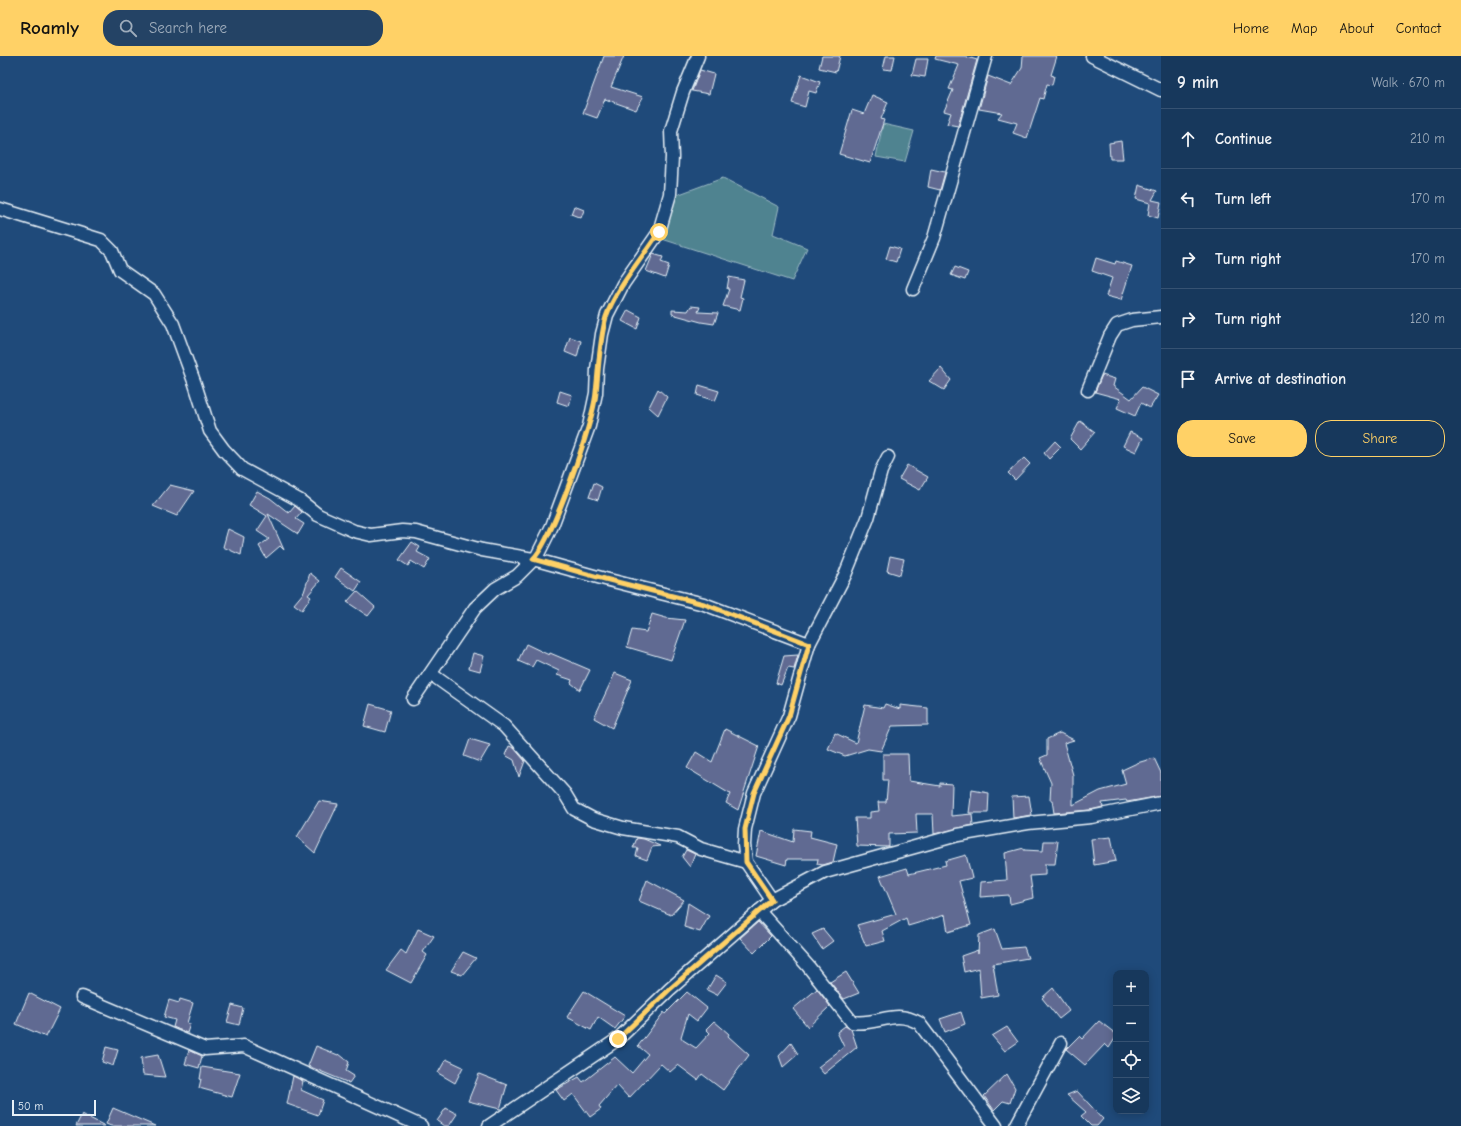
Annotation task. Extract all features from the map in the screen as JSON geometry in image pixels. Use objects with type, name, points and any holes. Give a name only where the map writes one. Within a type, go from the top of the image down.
[{"type":"street","points":[[413,699],[476,608],[496,589],[517,576],[533,559],[552,526],[589,426],[596,393],[597,369],[602,334],[607,315],[623,284],[659,232],[670,194],[672,131],[683,92],[698,56]]},
{"type":"street","points":[[913,289],[934,238],[986,56]]},
{"type":"street","points":[[1092,56],[1161,90]]},
{"type":"street","points":[[0,209],[101,240],[112,251],[116,264],[120,270],[154,294],[173,324],[210,431],[242,469],[299,500],[318,515],[354,531],[371,535],[402,531],[416,532],[482,550],[533,559],[704,604],[809,644]]},
{"type":"street","points":[[1088,390],[1110,336],[1117,325],[1132,320],[1161,317]]},
{"type":"street","points":[[772,900],[746,862],[745,829],[754,793],[789,716],[809,644],[845,575],[868,518],[881,472],[888,457]]},
{"type":"street","points":[[431,674],[504,726],[565,794],[574,809],[593,819],[623,828],[678,837],[701,849],[746,862]]},
{"type":"street","points":[[489,1126],[618,1039],[670,989],[772,900],[826,872],[958,835],[1028,823],[1091,816],[1161,803]]},
{"type":"street","points":[[759,911],[823,984],[852,1022],[864,1024],[898,1016],[909,1017],[919,1023],[996,1126]]},
{"type":"street","points":[[82,997],[205,1049],[244,1046],[421,1126]]},
{"type":"street","points":[[1016,1126],[1061,1043]]},
{"type":"green space","points":[[883,124],[914,131],[905,162],[876,157]]},
{"type":"green space","points":[[723,178],[779,207],[773,234],[807,248],[792,281],[662,239],[674,196]]},
{"type":"building","points":[[604,56],[624,56],[611,87],[643,97],[636,110],[605,99],[597,118],[583,113]]},
{"type":"building","points":[[822,56],[840,56],[836,72],[819,68]]},
{"type":"building","points":[[886,56],[895,56],[892,70],[883,69]]},
{"type":"building","points":[[936,56],[964,56],[977,60],[958,126],[947,124],[951,113],[944,111],[953,90],[949,89],[959,65],[935,59]]},
{"type":"building","points":[[1023,56],[1057,56],[1051,75],[1054,76],[1052,85],[1047,84],[1043,99],[1040,98],[1027,138],[1013,133],[1017,123],[998,118],[1002,113],[979,109],[988,76],[1011,85],[1022,68]]},
{"type":"building","points":[[916,59],[928,59],[925,77],[912,75]]},
{"type":"building","points":[[700,70],[714,74],[709,94],[692,91]]},
{"type":"building","points":[[801,75],[820,82],[816,93],[809,91],[805,107],[792,103]]},
{"type":"building","points":[[872,95],[888,102],[881,119],[884,120],[870,163],[839,154],[852,110],[864,114]]},
{"type":"building","points":[[1121,141],[1123,159],[1110,159],[1109,143]]},
{"type":"building","points":[[931,169],[945,172],[940,190],[928,187]]},
{"type":"building","points":[[1139,185],[1157,191],[1152,200],[1161,202],[1158,218],[1148,215],[1150,203],[1136,199]]},
{"type":"building","points":[[574,206],[584,210],[581,218],[571,214]]},
{"type":"building","points":[[890,246],[900,249],[896,262],[886,259]]},
{"type":"building","points":[[653,254],[663,257],[661,262],[669,265],[665,278],[646,271]]},
{"type":"building","points":[[1096,258],[1115,264],[1116,261],[1132,266],[1121,300],[1106,296],[1112,278],[1092,271]]},
{"type":"building","points":[[955,267],[968,272],[965,280],[951,275]]},
{"type":"building","points":[[729,277],[744,280],[740,297],[743,298],[740,310],[723,306],[729,289],[727,289]]},
{"type":"building","points":[[691,306],[700,307],[698,312],[718,313],[714,324],[672,314],[672,310],[688,311]]},
{"type":"building","points":[[628,310],[641,317],[637,329],[622,321]]},
{"type":"building","points":[[570,337],[581,341],[577,357],[565,352]]},
{"type":"building","points":[[941,368],[951,380],[944,390],[929,381]]},
{"type":"building","points":[[1102,375],[1115,379],[1113,386],[1131,399],[1142,387],[1158,395],[1150,408],[1141,403],[1135,416],[1117,408],[1121,399],[1095,392]]},
{"type":"building","points":[[699,385],[719,391],[715,401],[697,395]]},
{"type":"building","points":[[658,389],[667,397],[658,415],[649,407]]},
{"type":"building","points":[[560,391],[572,395],[569,406],[557,402]]},
{"type":"building","points":[[1080,421],[1095,432],[1080,449],[1070,439]]},
{"type":"building","points":[[1130,432],[1143,438],[1136,452],[1123,446]]},
{"type":"building","points":[[1055,441],[1061,447],[1049,459],[1044,453]]},
{"type":"building","points":[[1024,458],[1030,464],[1015,480],[1008,473]]},
{"type":"building","points":[[907,465],[928,477],[920,490],[899,479]]},
{"type":"building","points":[[594,483],[602,487],[598,500],[589,497]]},
{"type":"building","points":[[170,485],[194,491],[177,516],[153,506]]},
{"type":"building","points":[[257,491],[270,498],[289,513],[295,506],[302,512],[296,519],[304,524],[298,534],[268,514],[284,550],[280,546],[266,558],[259,546],[269,539],[257,531],[267,516],[249,505]]},
{"type":"building","points":[[228,529],[244,537],[241,555],[223,547]]},
{"type":"building","points":[[412,542],[420,547],[417,552],[430,559],[424,569],[411,561],[408,566],[399,560]]},
{"type":"building","points":[[890,556],[904,559],[900,575],[887,571]]},
{"type":"building","points":[[341,568],[361,582],[355,591],[335,577]]},
{"type":"building","points":[[310,573],[320,581],[308,595],[311,597],[302,610],[294,604],[304,592]]},
{"type":"building","points":[[357,591],[375,607],[368,616],[347,602]]},
{"type":"building","points":[[652,614],[666,618],[685,620],[671,660],[627,647],[632,630],[646,632]]},
{"type":"building","points":[[526,644],[549,655],[550,653],[590,670],[580,690],[571,683],[572,680],[557,675],[559,671],[536,660],[532,667],[518,661]]},
{"type":"building","points":[[473,653],[484,656],[480,671],[469,668]]},
{"type":"building","points":[[798,655],[794,669],[788,668],[781,685],[776,683],[784,656]]},
{"type":"building","points":[[615,673],[632,680],[612,728],[594,718]]},
{"type":"building","points":[[370,704],[391,710],[385,732],[364,726]]},
{"type":"building","points":[[885,704],[900,709],[900,705],[928,708],[928,725],[892,726],[881,751],[868,749],[845,756],[828,749],[835,733],[856,743],[865,705],[883,708]]},
{"type":"building","points":[[725,729],[759,746],[738,810],[726,803],[730,794],[687,768],[696,752],[712,762]]},
{"type":"building","points":[[1060,733],[1074,740],[1064,743],[1073,775],[1073,805],[1100,791],[1126,784],[1122,770],[1137,763],[1154,758],[1161,773],[1161,796],[1127,802],[1126,800],[1102,803],[1103,807],[1090,810],[1054,813],[1052,800],[1050,800],[1051,783],[1040,758],[1047,755],[1047,739]]},
{"type":"building","points":[[470,739],[490,745],[480,762],[464,756]]},
{"type":"building","points":[[509,746],[514,748],[525,761],[519,777],[514,760],[505,755]]},
{"type":"building","points":[[883,754],[908,754],[909,781],[940,786],[940,783],[952,784],[951,816],[972,814],[973,825],[934,834],[933,814],[916,814],[917,833],[889,834],[889,847],[857,846],[855,818],[870,818],[870,812],[879,811],[878,802],[886,802],[888,780],[883,780]]},
{"type":"building","points":[[972,790],[989,793],[988,813],[969,813]]},
{"type":"building","points":[[1029,796],[1032,815],[1013,818],[1012,797]]},
{"type":"building","points":[[319,801],[338,804],[315,853],[297,837]]},
{"type":"building","points":[[794,829],[811,831],[810,837],[837,844],[833,862],[823,865],[817,864],[818,859],[787,859],[786,865],[756,856],[761,831],[793,842]]},
{"type":"building","points":[[1111,837],[1116,861],[1094,865],[1091,839]]},
{"type":"building","points":[[637,838],[644,839],[660,846],[652,847],[647,860],[636,856],[638,848],[633,848]]},
{"type":"building","points":[[1044,841],[1058,841],[1055,864],[1045,864],[1045,875],[1030,876],[1033,898],[1010,904],[1009,895],[980,897],[981,882],[1007,880],[1005,853],[1024,848],[1024,850],[1043,851]]},
{"type":"building","points":[[686,850],[695,854],[690,867],[682,857]]},
{"type":"building","points":[[966,855],[972,878],[959,881],[971,925],[948,932],[945,915],[908,926],[906,918],[882,931],[885,941],[866,946],[857,925],[896,914],[880,876],[907,868],[909,874],[946,865],[945,861]]},
{"type":"building","points":[[647,880],[684,900],[671,915],[639,901]]},
{"type":"building","points":[[688,903],[709,916],[700,932],[684,927]]},
{"type":"building","points":[[758,922],[771,936],[754,953],[740,938]]},
{"type":"building","points":[[418,929],[434,936],[423,952],[427,955],[411,983],[386,970],[401,950],[406,954]]},
{"type":"building","points":[[823,929],[833,941],[822,949],[812,934]]},
{"type":"building","points":[[995,929],[1002,949],[1024,947],[1028,958],[993,964],[998,995],[981,998],[979,968],[964,972],[961,956],[978,950],[978,954],[979,935]]},
{"type":"building","points":[[463,952],[476,958],[462,975],[451,971]]},
{"type":"building","points":[[846,972],[859,993],[844,999],[830,982]]},
{"type":"building","points":[[716,975],[727,982],[717,995],[707,990]]},
{"type":"building","points":[[1053,988],[1069,1011],[1059,1019],[1042,998]]},
{"type":"building","points":[[817,989],[830,1006],[808,1027],[793,1009]]},
{"type":"building","points":[[584,991],[625,1016],[615,1029],[598,1017],[591,1030],[567,1017]]},
{"type":"building","points":[[687,992],[707,1008],[697,1021],[688,1014],[681,1037],[683,1040],[696,1048],[710,1033],[706,1029],[714,1021],[749,1055],[723,1090],[702,1074],[698,1080],[678,1065],[670,1072],[661,1064],[629,1098],[617,1085],[599,1106],[601,1109],[590,1117],[573,1094],[564,1101],[556,1090],[579,1077],[583,1082],[615,1057],[632,1073],[648,1054],[638,1046],[664,1012],[665,1014]]},
{"type":"building","points":[[29,993],[60,1009],[46,1037],[16,1024]]},
{"type":"building","points":[[180,999],[193,1003],[187,1023],[190,1024],[187,1033],[173,1027],[175,1020],[164,1017],[169,1000],[179,1003]]},
{"type":"building","points":[[232,1005],[243,1008],[239,1025],[227,1022]]},
{"type":"building","points":[[961,1012],[965,1024],[945,1032],[940,1019]]},
{"type":"building","points":[[1099,1021],[1113,1032],[1113,1042],[1109,1048],[1105,1044],[1085,1065],[1066,1049],[1079,1036],[1082,1039]]},
{"type":"building","points":[[845,1026],[851,1029],[857,1047],[824,1074],[818,1067],[844,1047],[837,1032]]},
{"type":"building","points":[[1007,1027],[1018,1042],[1005,1051],[992,1036]]},
{"type":"building","points":[[791,1043],[798,1054],[783,1067],[779,1056]]},
{"type":"building","points":[[316,1046],[338,1055],[339,1054],[349,1062],[346,1071],[354,1076],[349,1083],[308,1066]]},
{"type":"building","points":[[106,1047],[118,1050],[113,1066],[102,1062]]},
{"type":"building","points":[[189,1050],[202,1056],[199,1068],[185,1064]]},
{"type":"building","points":[[158,1055],[165,1077],[143,1075],[141,1058]]},
{"type":"building","points":[[446,1059],[463,1067],[455,1083],[438,1073]]},
{"type":"building","points":[[202,1067],[240,1073],[232,1097],[199,1088]]},
{"type":"building","points":[[479,1074],[507,1085],[500,1109],[468,1101]]},
{"type":"building","points":[[1007,1074],[1015,1088],[1010,1103],[1003,1101],[994,1110],[984,1096]]},
{"type":"building","points":[[293,1076],[303,1081],[301,1090],[323,1100],[318,1115],[287,1104]]},
{"type":"building","points":[[1077,1091],[1103,1119],[1097,1126],[1091,1126],[1081,1116],[1086,1112],[1067,1095]]},
{"type":"building","points":[[113,1108],[155,1126],[111,1126],[106,1124]]},
{"type":"building","points":[[446,1108],[457,1114],[449,1126],[444,1126],[437,1121]]},
{"type":"building","points":[[82,1114],[105,1126],[76,1126]]},
{"type":"route","points":[[618,1039],[670,989],[772,900],[746,862],[744,845],[745,829],[754,793],[789,716],[809,644],[704,604],[533,559],[552,526],[589,426],[596,393],[597,369],[602,334],[607,315],[623,284],[643,258],[659,232]]}]
